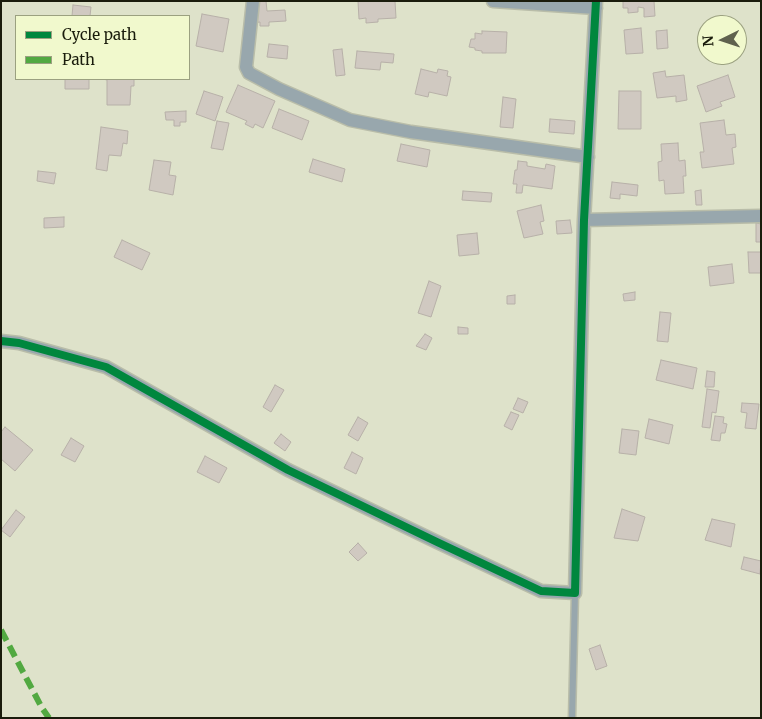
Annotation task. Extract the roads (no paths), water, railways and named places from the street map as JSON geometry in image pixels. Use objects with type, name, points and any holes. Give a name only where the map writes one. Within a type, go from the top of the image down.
[{"type":"street","points":[[253,1],[246,67],[249,73],[279,89],[350,120],[411,132],[588,157]]},
{"type":"street","points":[[1,341],[19,343],[106,368],[288,470],[437,542],[541,591],[575,593],[584,220],[596,4],[493,1]]},
{"type":"street","points":[[584,220],[761,216]]},
{"type":"lane","points":[[572,718],[575,593]]}]
